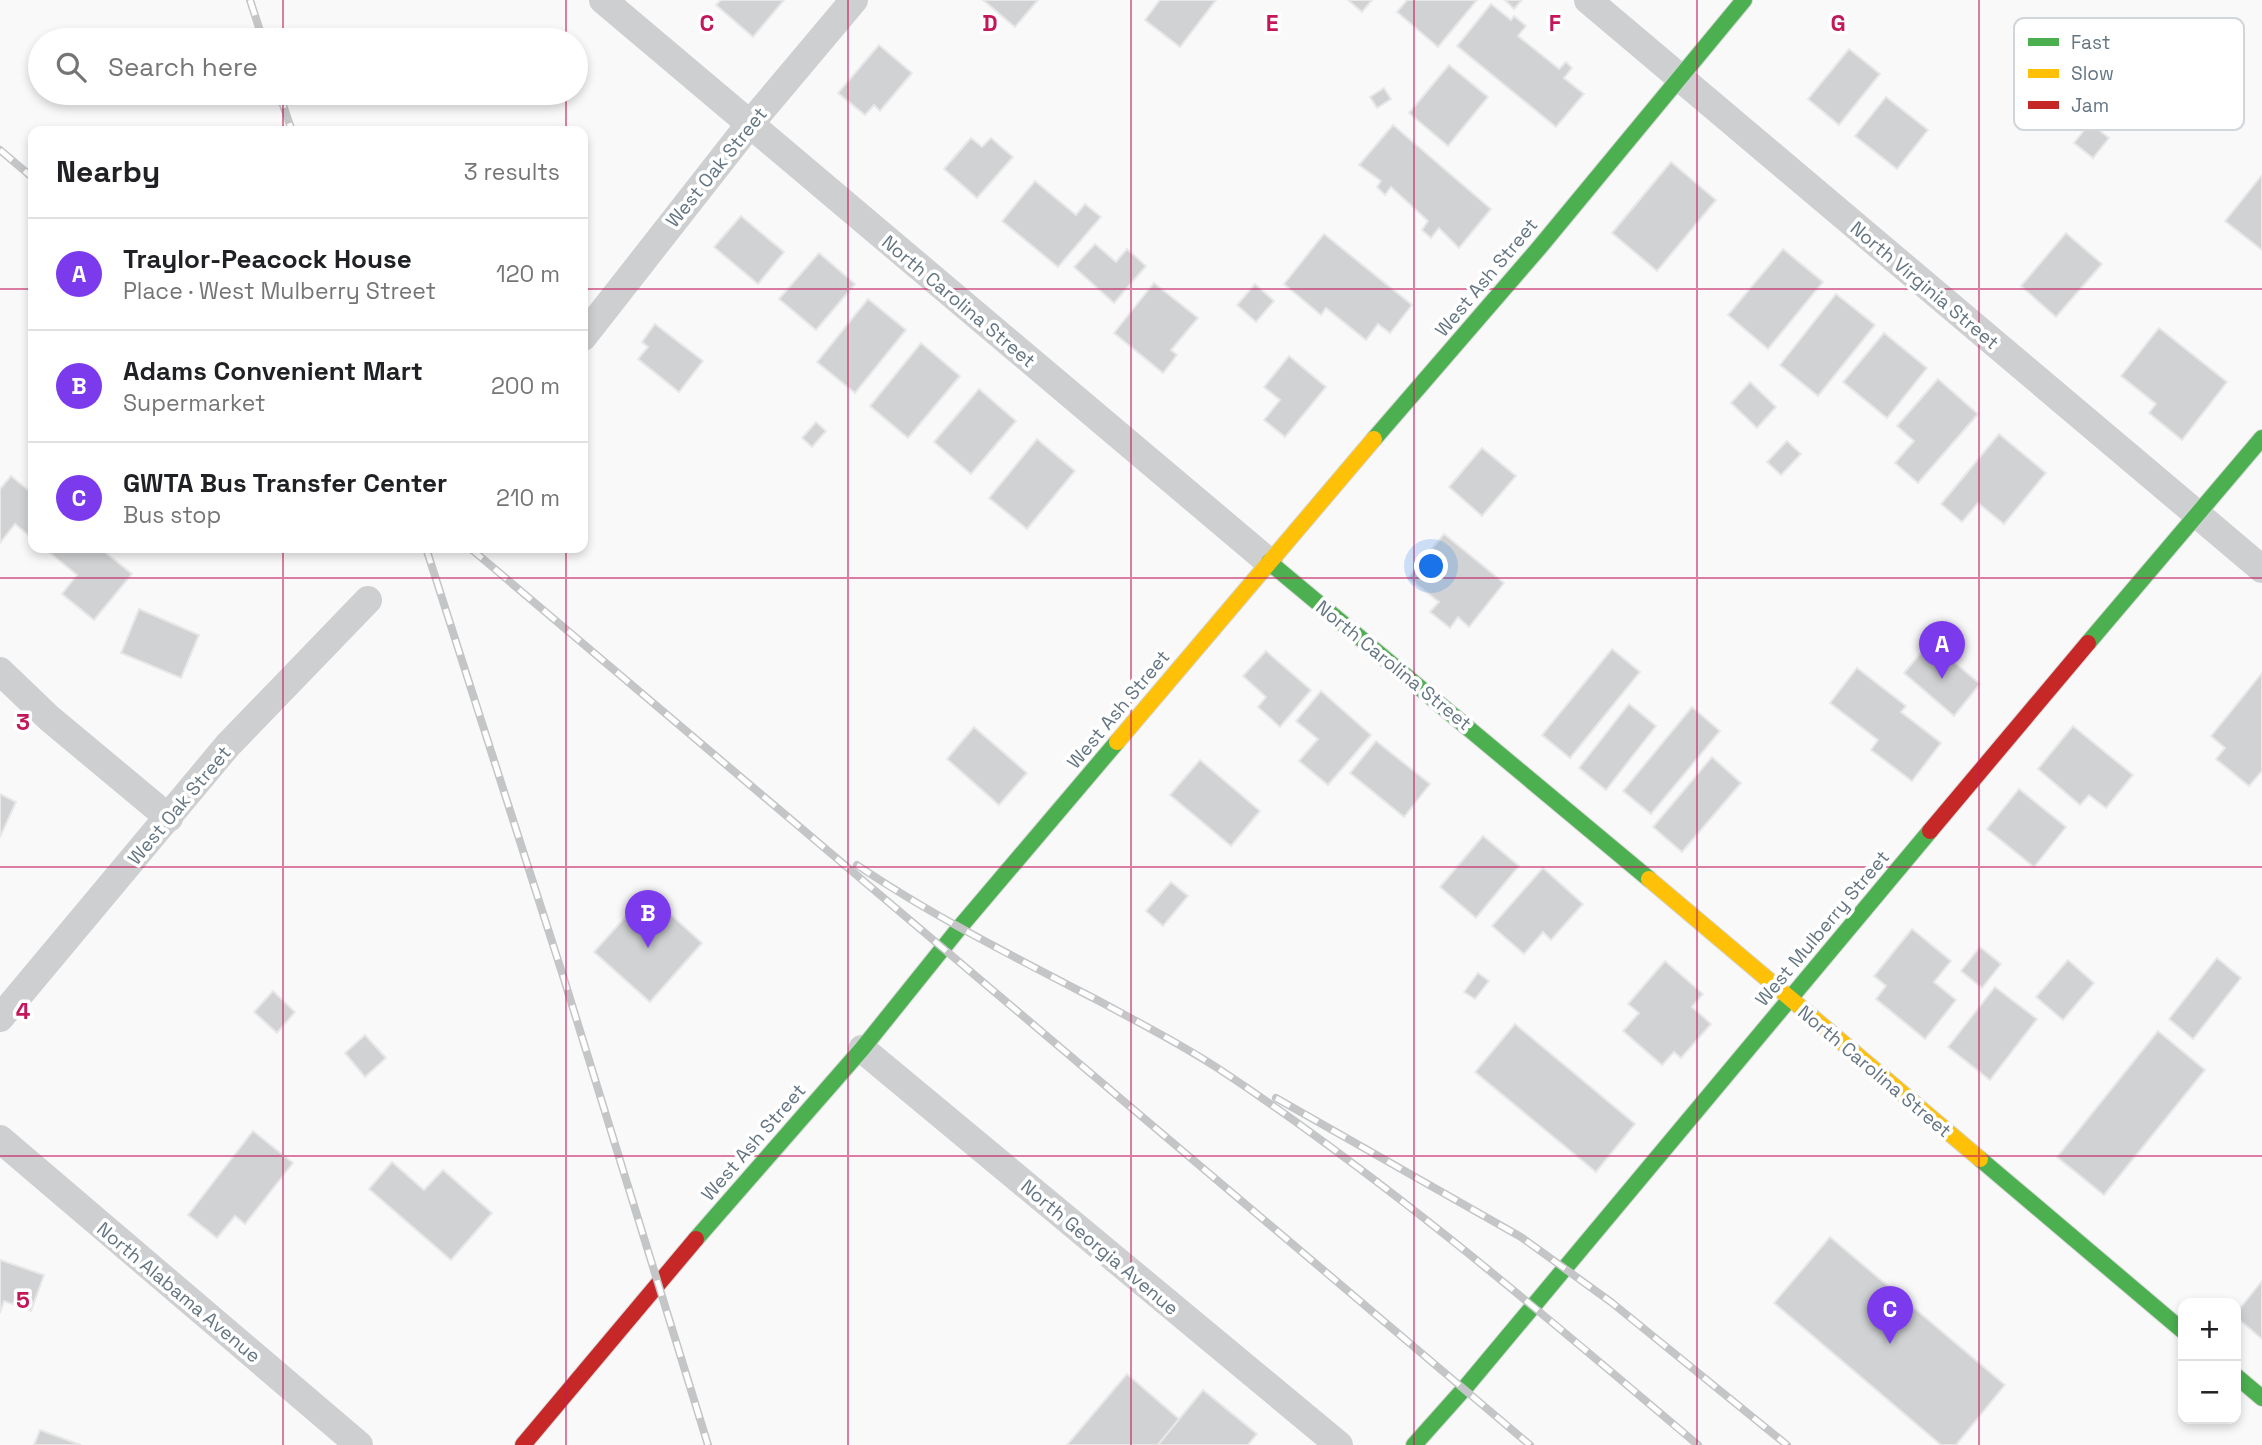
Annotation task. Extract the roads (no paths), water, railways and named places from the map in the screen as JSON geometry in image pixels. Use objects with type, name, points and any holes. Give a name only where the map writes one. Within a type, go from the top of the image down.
[{"type":"street","name":"North Carolina Street","points":[[603,0],[1269,562],[1586,823],[1790,1000],[2178,1327]]},
{"type":"street","name":"West Oak Street","points":[[588,331],[749,125],[855,0]]},
{"type":"street","name":"North Virginia Street","points":[[1588,0],[2262,569]]},
{"type":"street","name":"West Ash Street","points":[[523,1445],[657,1284],[862,1049],[960,927],[1269,562],[1539,248],[1744,0]]},
{"type":"street","name":"West Mulberry Street","points":[[1414,1445],[1473,1379],[2262,438]]},
{"type":"street","name":"West Oak Street","points":[[0,1018],[228,745],[368,600]]},
{"type":"street","points":[[0,671],[49,718],[169,818]]},
{"type":"street","name":"North Georgia Avenue","points":[[862,1049],[1339,1445]]},
{"type":"street","name":"North Alabama Avenue","points":[[0,1139],[359,1445]]},
{"type":"street","points":[[2241,1380],[2262,1398]]},
{"type":"railway","points":[[250,0],[259,28]]},
{"type":"railway","points":[[283,105],[290,126]]},
{"type":"railway","points":[[0,150],[28,174]]},
{"type":"railway","points":[[428,553],[564,979],[708,1445]]},
{"type":"railway","points":[[476,553],[1530,1445]]},
{"type":"railway","points":[[857,865],[946,920],[1101,1002],[1225,1073],[1408,1205],[1698,1445]]},
{"type":"railway","points":[[1276,1098],[1521,1237],[1611,1302],[1787,1445]]},
{"type":"place","name":"Traylor-Peacock House","points":[[1942,679]]},
{"type":"place","name":"Adams Convenient Mart","points":[[648,948]]},
{"type":"place","name":"GWTA Bus Transfer Center","points":[[1890,1344]]}]
